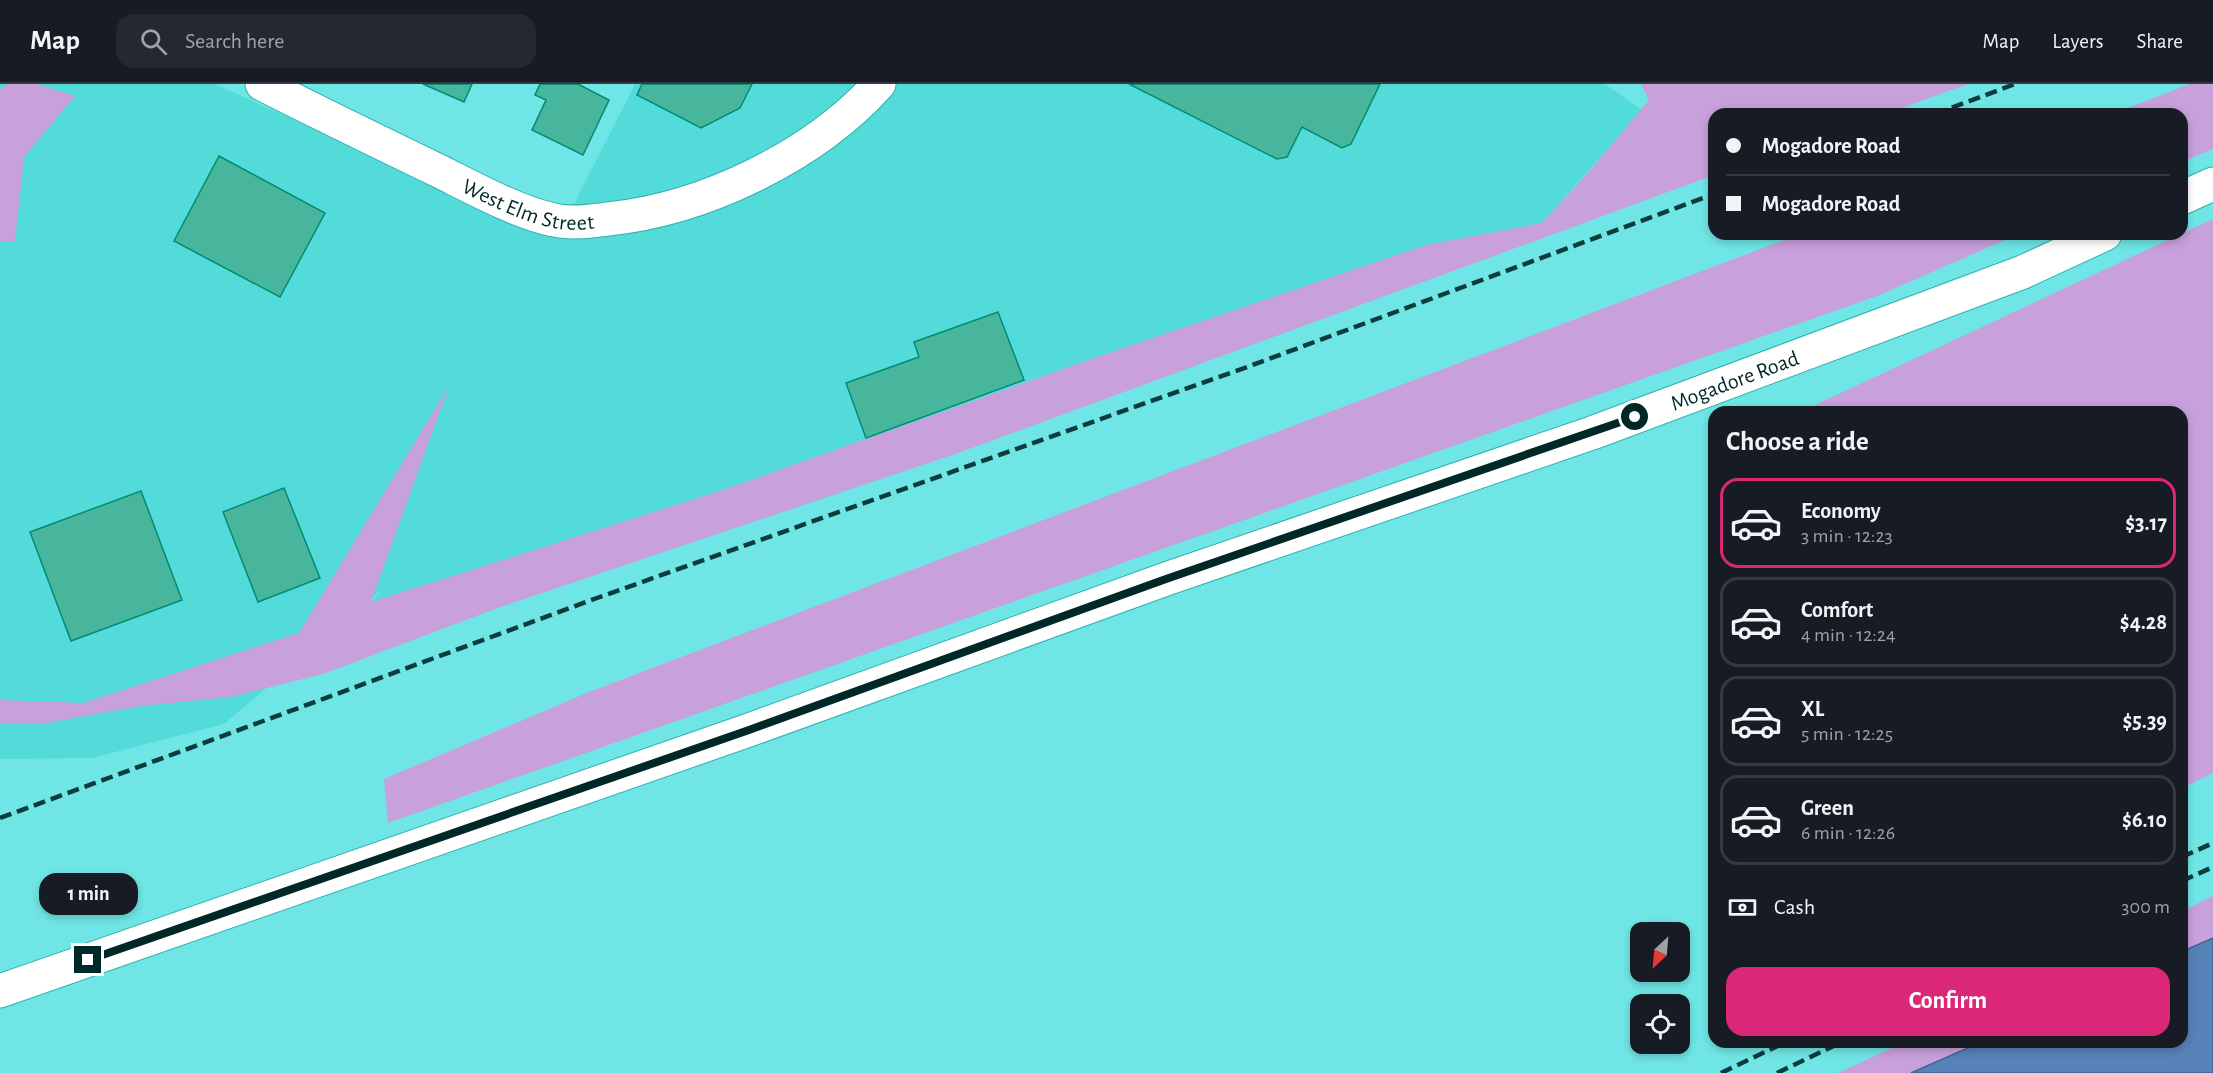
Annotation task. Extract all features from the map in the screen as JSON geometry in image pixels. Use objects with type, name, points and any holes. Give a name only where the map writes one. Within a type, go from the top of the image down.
[{"type":"street","name":"West Elm Street","points":[[262,84],[477,190],[554,220],[587,221],[637,216],[707,196],[760,172],[805,147],[864,101],[879,84]]},
{"type":"street","points":[[2188,195],[2213,184]]},
{"type":"street","name":"Mogadore Road","points":[[0,991],[749,730],[1166,579],[1592,433],[2023,272],[2092,240]]},
{"type":"shaded area","points":[[0,84],[215,84],[427,180],[562,234],[578,196],[635,84],[1605,84],[1642,110],[1542,223],[1439,243],[1091,359],[723,490],[370,603],[384,588],[224,724],[92,758],[0,759]]},
{"type":"shaded area","points":[[8,84],[37,84],[75,96],[24,157],[15,242],[0,242],[0,89]]},
{"type":"shaded area","points":[[1641,84],[1968,84],[1902,108],[1708,108],[1708,177],[961,452],[495,609],[323,674],[231,697],[141,706],[47,723],[0,724],[0,700],[83,703],[299,633],[449,386],[371,602],[723,490],[1091,359],[1426,245],[1542,223],[1649,100]]},
{"type":"shaded area","points":[[2190,84],[2213,84],[2213,149],[2188,160],[2188,108],[2128,108]]},
{"type":"shaded area","points":[[2213,219],[2213,773],[2188,786],[2188,406],[1813,406],[2168,240],[2188,240],[2188,231]]},
{"type":"shaded area","points":[[1784,240],[2005,240],[1877,296],[388,823],[384,779],[589,692]]},
{"type":"shaded area","points":[[2213,896],[2213,938],[2188,949],[2188,908]]},
{"type":"shaded area","points":[[2213,938],[2213,1073],[1911,1073],[1968,1048],[2188,1048],[2188,949]]},
{"type":"shaded area","points":[[1891,1048],[1968,1048],[1911,1073],[1838,1073]]},
{"type":"building","points":[[423,84],[472,84],[464,102]]},
{"type":"building","points":[[540,84],[578,84],[609,100],[583,155],[532,130],[546,100],[535,95]]},
{"type":"building","points":[[642,84],[752,84],[740,108],[701,128],[637,95]]},
{"type":"building","points":[[1129,84],[1380,84],[1351,144],[1342,148],[1302,127],[1287,157],[1277,159]]},
{"type":"building","points":[[219,156],[325,213],[280,297],[174,241]]},
{"type":"building","points":[[998,312],[1024,380],[866,438],[846,383],[919,357],[914,342]]},
{"type":"building","points":[[284,488],[320,578],[258,602],[223,512]]},
{"type":"building","points":[[141,491],[182,600],[71,641],[30,532]]},
{"type":"railway","points":[[1951,108],[2015,84]]},
{"type":"railway","points":[[0,818],[597,598],[1247,367],[1708,196]]},
{"type":"railway","points":[[2188,854],[2213,843]]},
{"type":"railway","points":[[2188,878],[2213,867]]},
{"type":"railway","points":[[1721,1073],[1773,1048]]},
{"type":"railway","points":[[1777,1073],[1829,1048]]},
{"type":"route","points":[[88,960],[749,730],[1166,579],[1635,417]]}]
